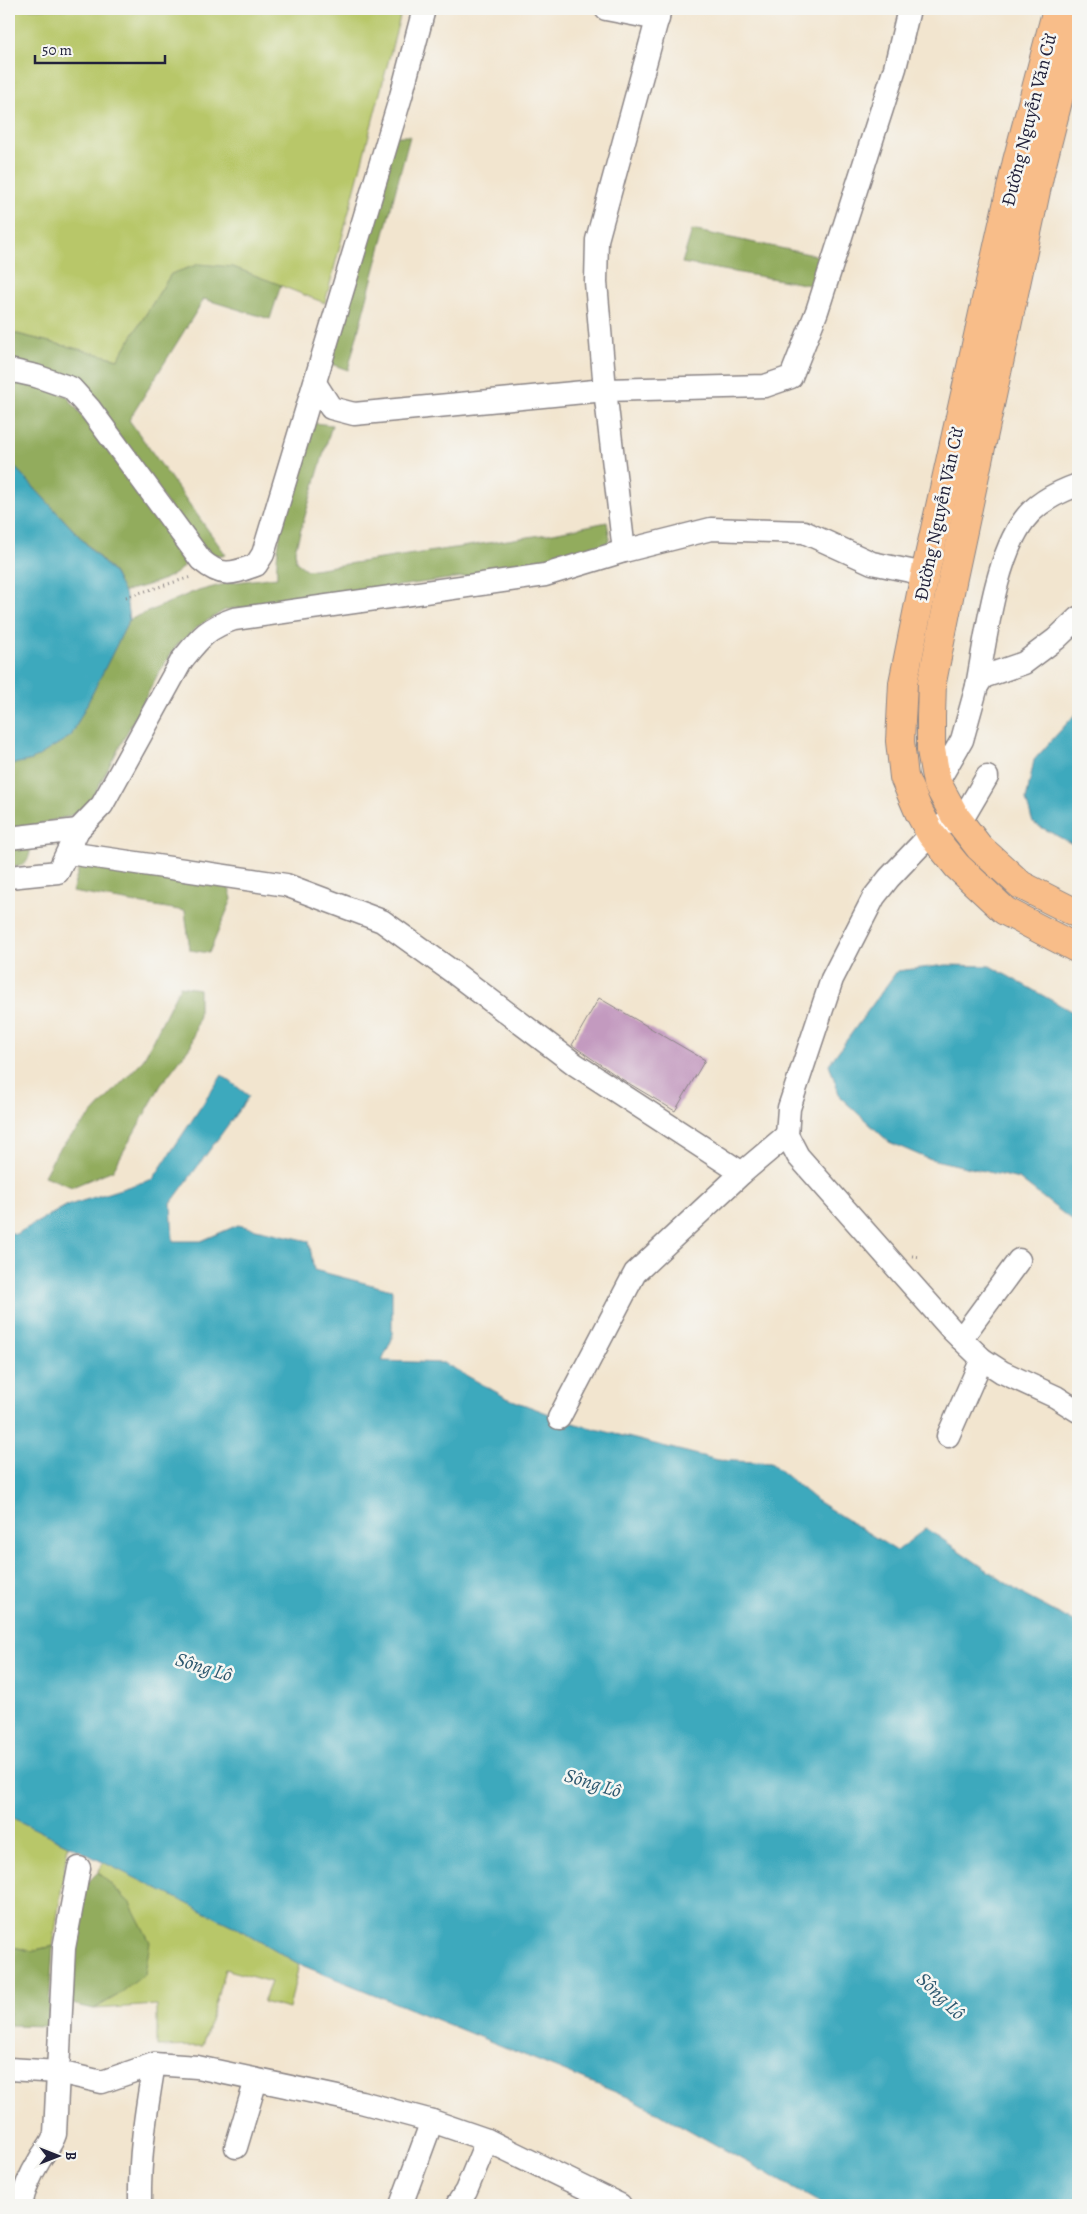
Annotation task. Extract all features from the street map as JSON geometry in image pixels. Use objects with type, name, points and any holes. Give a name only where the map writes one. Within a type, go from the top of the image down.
[{"type":"main road","name":"Đường Nguyễn Văn Cừ","points":[[1058,9],[1017,161],[925,574],[903,683],[900,741],[904,777],[931,834],[957,866],[1005,911],[1078,949]]},
{"type":"main road","name":"Đường Nguyễn Văn Cừ","points":[[1078,21],[1074,51],[1040,172],[932,682],[931,750],[937,783],[957,820],[979,847],[1021,885],[1078,914]]},
{"type":"street","points":[[9,370],[36,376],[71,388],[90,409],[201,560],[213,570],[228,573],[239,572],[256,565],[264,554],[401,96],[424,9]]},
{"type":"street","points":[[606,9],[659,14],[597,240],[596,282],[605,390],[624,551]]},
{"type":"street","points":[[315,383],[331,408],[354,414],[605,390],[765,386],[791,378],[817,311],[874,134],[895,68],[909,9]]},
{"type":"street","points":[[937,783],[962,740],[977,686],[991,609],[1008,548],[1024,519],[1045,500],[1078,485]]},
{"type":"street","points":[[9,877],[58,872],[78,830],[102,805],[182,660],[197,642],[215,626],[234,619],[545,575],[624,551],[711,529],[804,532],[872,563],[925,574]]},
{"type":"street","points":[[977,686],[983,677],[1024,663],[1032,658],[1056,640],[1078,618]]},
{"type":"street","points":[[987,777],[957,820],[931,834],[889,878],[874,897],[832,979],[789,1108],[787,1135],[798,1156],[961,1339],[982,1360],[1002,1372],[1056,1397],[1078,1411]]},
{"type":"street","points":[[9,838],[78,830]]},
{"type":"street","points":[[68,853],[286,885],[382,921],[576,1065],[742,1173]]},
{"type":"street","points":[[559,1418],[635,1273],[742,1173],[787,1135]]},
{"type":"street","points":[[961,1339],[1019,1260]]},
{"type":"street","points":[[948,1436],[982,1360]]},
{"type":"street","points":[[21,2205],[28,2184],[40,2159],[51,2147],[55,2134],[64,1948],[79,1868]]},
{"type":"street","points":[[140,2205],[141,2155],[154,2064]]},
{"type":"street","points":[[9,2069],[58,2072],[102,2082],[154,2064],[197,2067],[361,2102],[432,2121],[487,2140],[586,2198],[620,2205]]},
{"type":"street","points":[[236,2147],[256,2080]]},
{"type":"street","points":[[401,2205],[432,2121]]},
{"type":"street","points":[[457,2205],[466,2191],[487,2140]]},
{"type":"path","points":[[126,597],[213,570]]},
{"type":"green space","points":[[9,9],[402,9],[325,303],[233,267],[171,274],[118,359],[9,332]]},
{"type":"green space","points":[[395,136],[410,136],[348,370],[328,363]]},
{"type":"green space","points":[[692,230],[819,256],[810,285],[682,263]]},
{"type":"green space","points":[[199,264],[233,267],[281,285],[270,319],[204,299],[129,420],[226,555],[204,555],[88,393],[9,365],[9,332],[118,359],[171,274]]},
{"type":"green space","points":[[9,377],[67,396],[179,544],[185,560],[183,566],[177,572],[160,581],[123,592],[114,573],[9,463]]},
{"type":"green space","points":[[314,423],[332,425],[295,550],[296,562],[307,570],[548,534],[607,522],[610,539],[604,548],[550,565],[225,610],[200,625],[176,646],[157,676],[87,808],[67,817],[9,831],[9,765],[32,760],[71,736],[129,620],[191,593],[228,583],[277,577],[277,558],[283,519]]},
{"type":"green space","points":[[9,842],[25,843],[31,848],[27,861],[22,865],[9,866]]},
{"type":"green space","points":[[81,861],[228,884],[232,899],[209,953],[190,950],[185,911],[72,892]]},
{"type":"green space","points":[[180,986],[199,989],[199,1015],[191,1045],[161,1085],[113,1170],[72,1187],[44,1176],[58,1150],[143,1060]]},
{"type":"green space","points":[[9,1816],[68,1845],[53,1946],[31,1951],[9,1946]]},
{"type":"green space","points":[[104,1862],[235,1927],[299,1964],[289,2009],[263,2002],[271,1982],[225,1969],[203,2046],[157,2047],[157,2005],[94,2009],[118,1995],[130,1903],[98,1872]]},
{"type":"green space","points":[[98,1872],[130,1903],[150,1942],[145,1974],[118,1995],[94,2009],[72,2004],[74,1950],[85,1885]]},
{"type":"green space","points":[[9,1946],[31,1951],[53,1946],[48,2026],[9,2025]]},
{"type":"water","points":[[9,463],[114,574],[126,597],[129,620],[71,736],[32,760],[9,765]]},
{"type":"water","points":[[1078,711],[1078,847],[1033,823],[1026,800],[1034,760]]},
{"type":"water","points":[[946,965],[990,966],[1078,1015],[1078,1225],[1019,1179],[926,1158],[889,1142],[840,1097],[829,1064],[897,971]]},
{"type":"water","name":"Sông Lô","points":[[222,1075],[249,1096],[171,1203],[173,1241],[201,1241],[238,1225],[309,1241],[314,1270],[392,1290],[392,1339],[382,1361],[444,1363],[507,1398],[576,1424],[718,1460],[771,1463],[817,1501],[897,1551],[926,1528],[1025,1596],[1078,1624],[1078,2205],[824,2205],[635,2100],[299,1964],[235,1927],[9,1816],[9,1232],[16,1234],[66,1206],[153,1179]]},
{"type":"building","points":[[599,998],[705,1060],[675,1111],[620,1078],[572,1045]]}]
